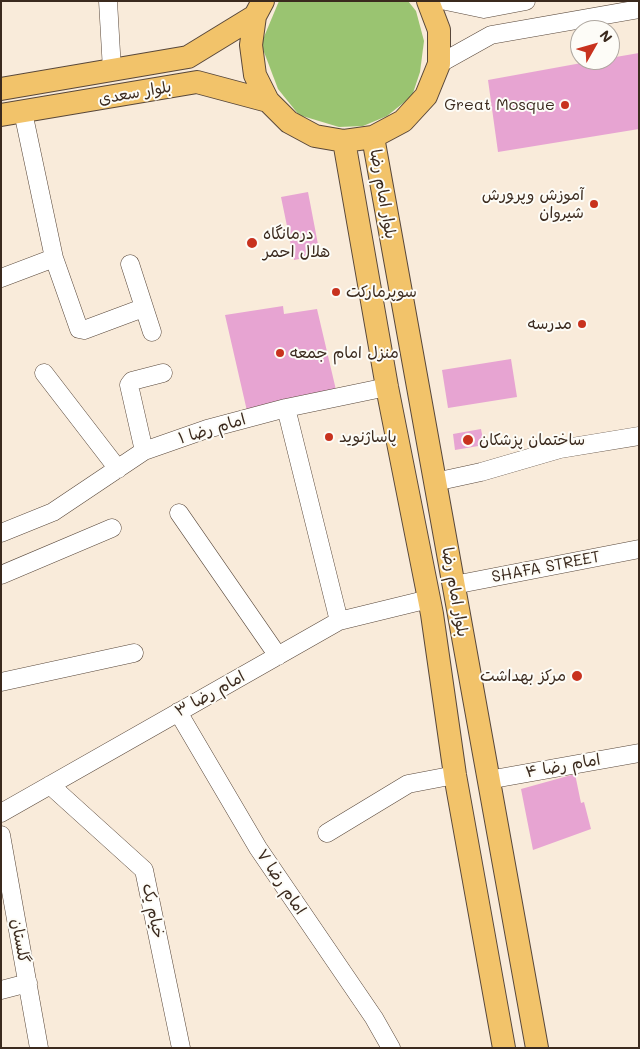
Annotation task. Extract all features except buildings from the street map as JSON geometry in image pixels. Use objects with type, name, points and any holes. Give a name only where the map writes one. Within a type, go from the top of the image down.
[{"type":"main road","points":[[259,9],[250,45],[255,74],[268,101],[289,122],[315,136],[344,141],[373,137],[403,122],[426,96],[439,64],[439,30],[428,1]]},
{"type":"main road","name":"بلوار سعدی","points":[[1,89],[188,57],[259,9]]},
{"type":"main road","name":"بلوار سعدی","points":[[12,114],[197,82],[268,101]]},
{"type":"main road","name":"بلوار امام رضا","points":[[373,137],[537,1048]]},
{"type":"main road","name":"بلوار امام رضا","points":[[344,141],[387,387],[429,599],[455,775],[504,1048]]},
{"type":"street","points":[[108,1],[112,70]]},
{"type":"street","points":[[446,1],[484,9],[526,1]]},
{"type":"street","points":[[439,64],[491,35],[639,9]]},
{"type":"street","points":[[12,114],[54,258],[79,330],[84,330],[143,308]]},
{"type":"street","points":[[1,278],[54,258]]},
{"type":"street","points":[[130,264],[152,332]]},
{"type":"street","points":[[44,373],[118,469]]},
{"type":"street","points":[[144,451],[129,385],[132,382],[163,373]]},
{"type":"street","name":"امام رضا ۱","points":[[1,534],[53,512],[144,451],[206,429],[286,408],[387,387]]},
{"type":"street","points":[[286,408],[339,622]]},
{"type":"street","points":[[435,482],[481,472],[560,449],[639,436]]},
{"type":"street","points":[[179,513],[278,656]]},
{"type":"street","points":[[1,576],[112,528]]},
{"type":"street","name":"SHAFA STREET","points":[[454,585],[639,549]]},
{"type":"street","name":"امام رضا ۳","points":[[1,813],[339,622],[429,599]]},
{"type":"street","points":[[1,682],[134,653]]},
{"type":"street","name":"امام رضا ۷","points":[[178,712],[258,848],[374,1018],[391,1048]]},
{"type":"street","name":"امام رضا ۴","points":[[488,780],[639,753]]},
{"type":"street","points":[[327,833],[408,784],[455,775]]},
{"type":"street","name":"خیام یک","points":[[50,785],[144,870],[181,1048]]},
{"type":"street","name":"گلستان","points":[[2,838],[39,1048]]},
{"type":"street","points":[[1,990],[28,983]]},
{"type":"green space","points":[[279,1],[408,1],[416,11],[424,41],[420,72],[412,96],[387,116],[363,126],[339,127],[299,115],[278,89],[261,44]]},
{"type":"place","name":"Great Mosque","points":[[565,105]]},
{"type":"place","name":"آموزش وپرورش شیروان","points":[[594,204]]},
{"type":"place","name":"درمانگاه هلال احمر","points":[[252,243]]},
{"type":"place","name":"سوپرمارکت","points":[[336,292]]},
{"type":"place","name":"مدرسه","points":[[582,324]]},
{"type":"place","name":"منزل امام جمعه","points":[[280,353]]},
{"type":"place","name":"پاساژنوید","points":[[329,437]]},
{"type":"place","name":"ساختمان پزشکان","points":[[468,440]]},
{"type":"place","name":"مرکز بهداشت","points":[[577,676]]}]
